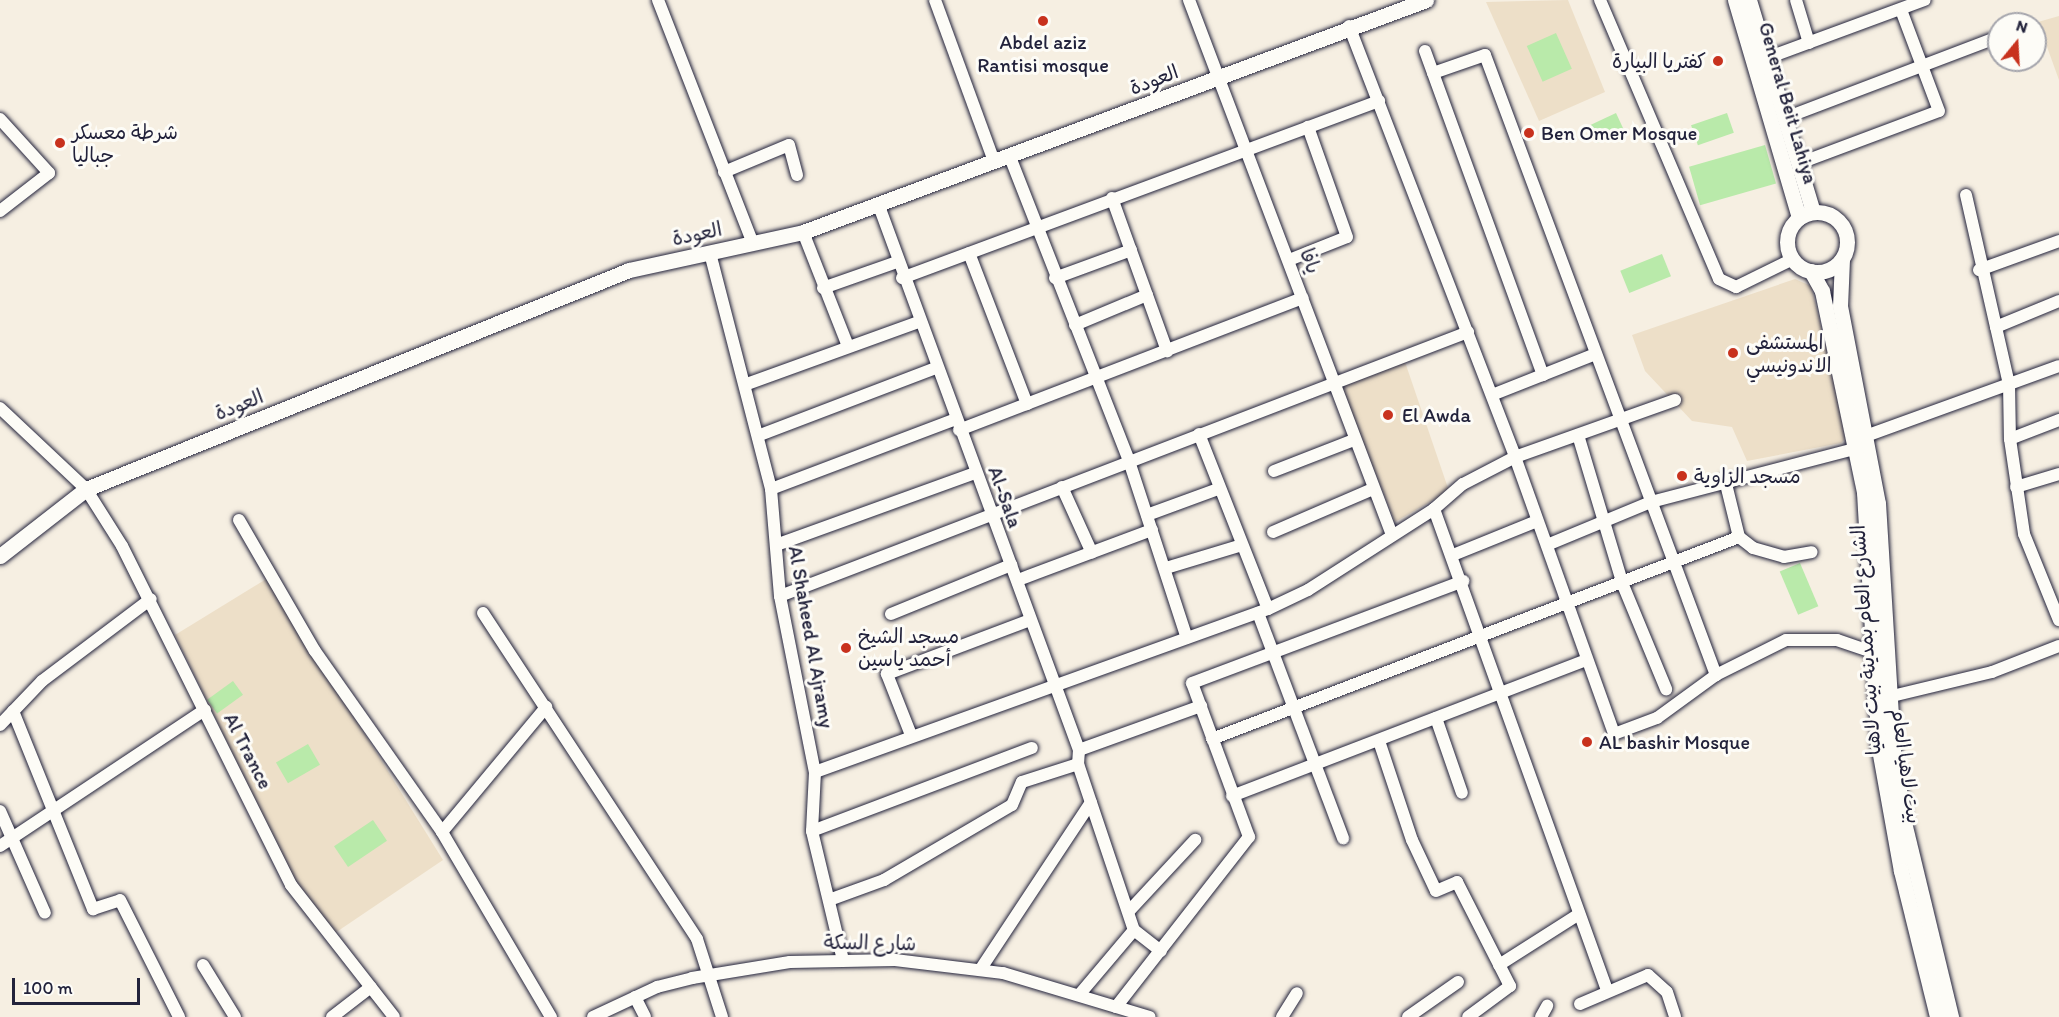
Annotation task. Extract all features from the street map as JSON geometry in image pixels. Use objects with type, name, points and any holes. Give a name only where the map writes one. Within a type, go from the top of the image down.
[{"type":"main road","name":"العودة","points":[[0,556],[86,489],[629,270],[803,232],[1010,157],[1349,26],[1426,0]]},
{"type":"main road","name":"General Beit Lahiya","points":[[1735,0],[1806,215]]},
{"type":"main road","name":"General Beit Lahiya","points":[[1749,0],[1800,163],[1806,215]]},
{"type":"main road","points":[[1806,215],[1832,215],[1842,225],[1847,244],[1842,259],[1829,269],[1811,271],[1793,259],[1788,237],[1806,215]]},
{"type":"main road","name":"الشارع العام بمدينة بيت لاهيا","points":[[1842,259],[1840,306],[1859,443],[1878,503],[1886,582],[1888,697],[1904,822],[1951,1017]]},
{"type":"main road","name":"بيت لاهيا العام","points":[[1811,271],[1822,291],[1859,443],[1885,785],[1937,1017]]},
{"type":"street","points":[[658,0],[753,244]]},
{"type":"street","points":[[935,0],[994,161]]},
{"type":"street","name":"يافا","points":[[1189,0],[1217,78],[1249,147],[1354,440],[1392,535]]},
{"type":"street","points":[[1600,0],[1719,279],[1736,287],[1793,259]]},
{"type":"street","points":[[1797,0],[1809,43]]},
{"type":"street","points":[[1767,58],[1924,0]]},
{"type":"street","points":[[1800,163],[1939,111],[1901,10]]},
{"type":"street","points":[[1349,26],[1492,395],[1547,545],[1584,661],[1614,734],[1657,718],[1716,675],[1786,640],[1837,640],[1874,653]]},
{"type":"street","points":[[1785,118],[1921,64],[1987,41]]},
{"type":"street","points":[[1425,51],[1543,375]]},
{"type":"street","points":[[1433,73],[1485,55],[1593,355],[1622,419],[1716,675]]},
{"type":"street","points":[[902,278],[1249,147],[1379,101]]},
{"type":"street","points":[[0,119],[49,173],[0,210]]},
{"type":"street","points":[[1289,260],[1347,237],[1308,127]]},
{"type":"street","points":[[724,172],[789,145],[797,175]]},
{"type":"street","points":[[1010,157],[1034,227],[1130,461],[1187,638]]},
{"type":"street","points":[[1965,195],[1979,270],[1996,327],[2009,384],[2010,439],[2024,534],[2059,620]]},
{"type":"street","points":[[1112,198],[1167,351]]},
{"type":"street","name":"Al-Sala","points":[[879,206],[918,322],[991,519],[1018,580],[1030,620],[1078,750],[1078,764],[1130,910],[1134,930]]},
{"type":"street","points":[[803,232],[823,288],[848,346]]},
{"type":"street","points":[[1979,270],[2059,241]]},
{"type":"street","points":[[1055,278],[1131,250]]},
{"type":"street","name":"Al Shaheed Al Ajramy","points":[[710,253],[747,384],[771,489],[780,596],[815,772],[812,831],[843,960]]},
{"type":"street","points":[[969,253],[1028,404]]},
{"type":"street","points":[[823,288],[897,262]]},
{"type":"street","points":[[1075,326],[1147,295]]},
{"type":"street","points":[[771,489],[957,425],[1028,404],[1303,298]]},
{"type":"street","points":[[1996,327],[2059,301]]},
{"type":"street","points":[[747,384],[918,322]]},
{"type":"street","points":[[780,596],[991,519],[997,510],[1468,332]]},
{"type":"street","points":[[1492,395],[1593,355]]},
{"type":"street","points":[[1547,545],[1652,502],[1859,443],[2059,366]]},
{"type":"street","points":[[760,435],[935,368]]},
{"type":"street","points":[[815,772],[1054,683],[1263,611],[1434,509],[1463,484],[1515,458],[1675,400]]},
{"type":"street","name":"Al Trance","points":[[0,408],[86,489],[151,599],[291,885],[394,1017]]},
{"type":"street","points":[[2010,439],[2059,420]]},
{"type":"street","points":[[1198,434],[1263,611],[1273,652],[1312,766],[1343,838]]},
{"type":"street","points":[[1578,435],[1601,521],[1623,585],[1666,689]]},
{"type":"street","points":[[1274,471],[1354,440]]},
{"type":"street","points":[[776,545],[975,473]]},
{"type":"street","points":[[2016,487],[2059,474]]},
{"type":"street","points":[[1725,480],[1738,537],[1753,549],[1784,557],[1812,552]]},
{"type":"street","points":[[1062,487],[1092,552]]},
{"type":"street","points":[[1147,515],[1218,489]]},
{"type":"street","points":[[1273,532],[1373,489]]},
{"type":"street","points":[[1434,509],[1463,581],[1607,990]]},
{"type":"street","points":[[239,520],[315,651],[442,832],[551,1017]]},
{"type":"street","points":[[1453,555],[1537,521]]},
{"type":"street","points":[[1018,580],[1152,530]]},
{"type":"street","points":[[1212,739],[1292,706],[1481,635],[1623,585],[1738,537]]},
{"type":"street","points":[[1166,568],[1239,546]]},
{"type":"street","points":[[891,614],[1011,565]]},
{"type":"street","points":[[1116,1007],[1249,837],[1192,683],[1463,581]]},
{"type":"street","points":[[0,725],[42,681],[151,599]]},
{"type":"street","points":[[483,613],[697,939],[722,1017]]},
{"type":"street","points":[[911,735],[887,674],[1030,620]]},
{"type":"street","points":[[1888,697],[1992,672],[2059,646]]},
{"type":"street","points":[[1232,796],[1584,661]]},
{"type":"street","points":[[1078,750],[1201,706]]},
{"type":"street","points":[[442,832],[546,708]]},
{"type":"street","points":[[0,846],[14,839],[206,710]]},
{"type":"street","points":[[13,711],[93,909],[120,900],[179,1017]]},
{"type":"street","points":[[1436,718],[1462,793]]},
{"type":"street","points":[[1379,741],[1412,840],[1436,891],[1457,882],[1510,986],[1468,1017]]},
{"type":"street","points":[[812,831],[1032,748]]},
{"type":"street","points":[[829,900],[884,879],[1012,805],[1022,782],[1078,764]]},
{"type":"street","points":[[980,970],[1091,802]]},
{"type":"street","points":[[0,811],[45,913]]},
{"type":"street","points":[[1130,910],[1195,840]]},
{"type":"street","points":[[1499,965],[1579,914]]},
{"type":"street","points":[[1079,995],[1134,930],[1161,951]]},
{"type":"street","name":"شارع السكة","points":[[593,1017],[635,997],[708,975],[843,960],[980,970],[1079,995],[1150,1017]]},
{"type":"street","points":[[203,965],[235,1017]]},
{"type":"street","points":[[1580,1004],[1607,990],[1656,977],[1675,1017]]},
{"type":"street","points":[[1408,1017],[1458,982]]},
{"type":"street","points":[[332,1017],[370,987]]},
{"type":"street","points":[[1282,1017],[1297,993]]},
{"type":"street","points":[[635,997],[645,1017]]},
{"type":"shaded area","points":[[1568,0],[1605,92],[1539,121],[1486,2]]},
{"type":"shaded area","points":[[2059,16],[2059,80],[2047,47],[2047,19]]},
{"type":"shaded area","name":"المستشفى الاندونيسي","points":[[1795,279],[1811,286],[1848,436],[1841,443],[1747,461],[1732,427],[1692,421],[1645,371],[1632,335]]},
{"type":"shaded area","name":"El Awda","points":[[1404,359],[1449,491],[1395,522],[1339,382]]},
{"type":"shaded area","points":[[268,578],[443,860],[335,933],[294,880],[175,635]]},
{"type":"green space","points":[[1556,33],[1572,69],[1543,82],[1527,46]]},
{"type":"green space","points":[[1616,113],[1624,130],[1597,143],[1589,126]]},
{"type":"green space","points":[[1727,113],[1734,133],[1698,145],[1691,125]]},
{"type":"green space","points":[[1765,145],[1776,183],[1700,205],[1689,167]]},
{"type":"green space","points":[[1662,254],[1671,276],[1629,293],[1620,271]]},
{"type":"green space","points":[[1800,563],[1818,606],[1798,615],[1780,572]]},
{"type":"green space","points":[[233,681],[243,695],[217,714],[207,700]]},
{"type":"green space","points":[[308,744],[320,765],[288,783],[276,762]]},
{"type":"green space","points":[[373,820],[387,841],[348,867],[334,846]]},
{"type":"place","name":"Abdel aziz Rantisi mosque","points":[[1043,21]]},
{"type":"place","name":"كفتريا البيارة","points":[[1718,61]]},
{"type":"place","name":"Ben Omer Mosque","points":[[1529,133]]},
{"type":"place","name":"شرطة معسكر جباليا","points":[[60,143]]},
{"type":"place","name":"المستشفى الاندونيسي","points":[[1733,353]]},
{"type":"place","name":"El Awda","points":[[1388,415]]},
{"type":"place","name":"مسجد الزاوية","points":[[1682,476]]},
{"type":"place","name":"مسجد الشيخ أحمد ياسين","points":[[846,648]]},
{"type":"place","name":"AL bashir Mosque","points":[[1587,742]]}]
